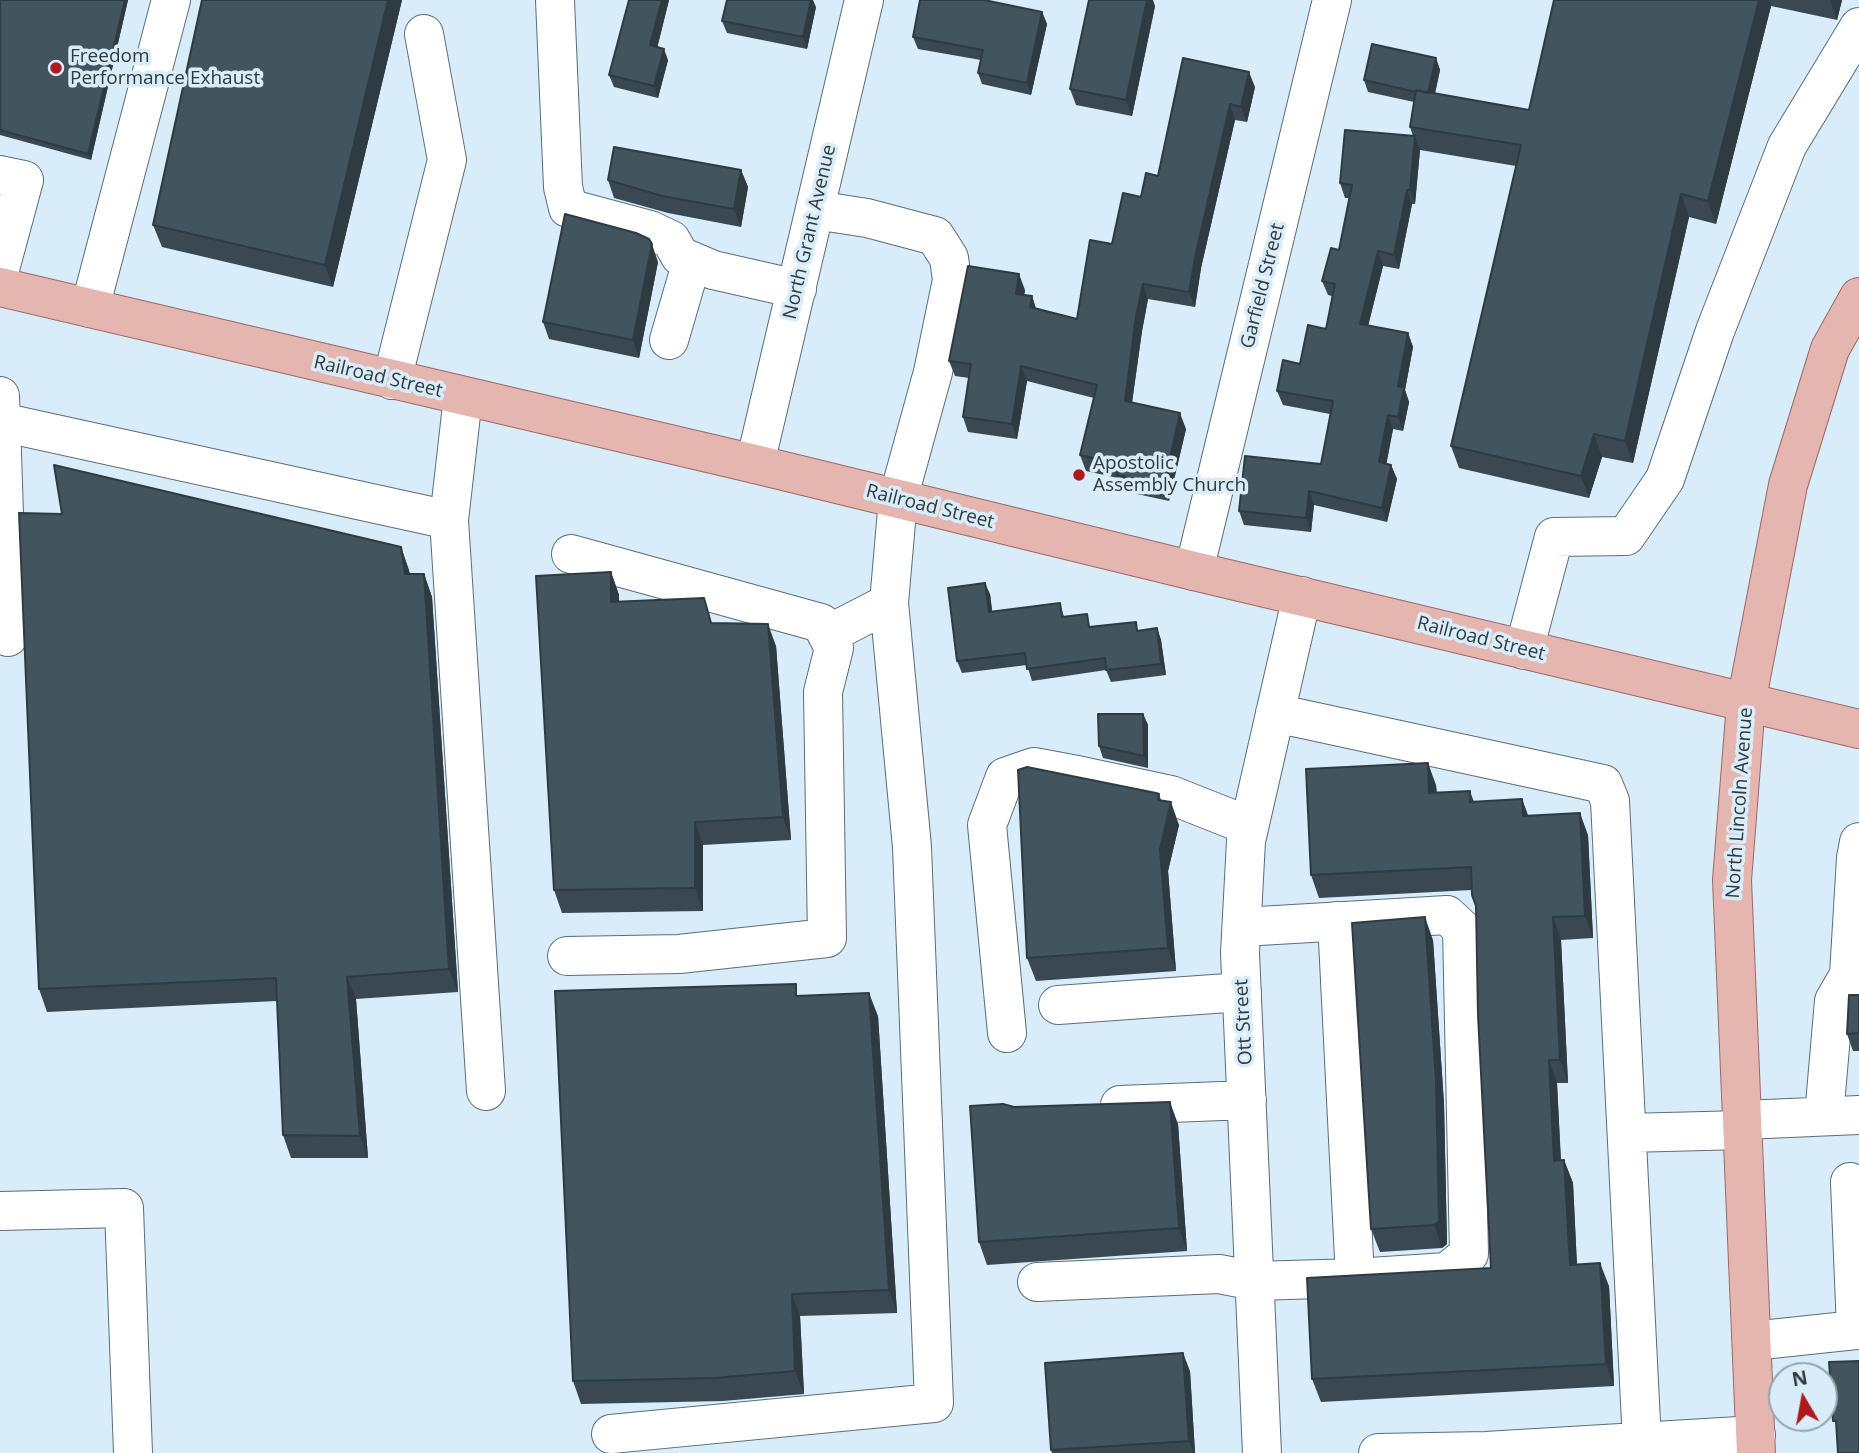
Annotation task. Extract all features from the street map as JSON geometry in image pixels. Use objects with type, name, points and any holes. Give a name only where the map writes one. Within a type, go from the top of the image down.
[{"type":"main road","name":"Railroad Street","points":[[0,288],[755,464],[1859,729]]},
{"type":"main road","name":"North Lincoln Avenue","points":[[1756,1444],[1732,880],[1746,703],[1788,485],[1830,349],[1859,297]]},
{"type":"street","points":[[90,308],[171,0]]},
{"type":"street","points":[[555,0],[563,187],[568,208],[650,230],[671,240],[680,256],[713,270],[797,289]]},
{"type":"street","name":"North Grant Avenue","points":[[755,464],[864,0]]},
{"type":"street","name":"Garfield Street","points":[[1194,571],[1332,0]]},
{"type":"street","points":[[1524,650],[1554,537],[1626,536],[1665,479],[1715,331],[1787,146],[1859,27]]},
{"type":"street","points":[[393,380],[447,160],[425,34]]},
{"type":"street","points":[[0,175],[24,180],[0,269]]},
{"type":"street","points":[[611,1434],[934,1403],[912,847],[889,603],[898,499],[933,372],[952,280],[949,258],[935,236],[867,218],[815,210]]},
{"type":"street","points":[[669,340],[692,261]]},
{"type":"street","points":[[463,397],[449,520],[486,1091]]},
{"type":"street","points":[[8,637],[1,409],[449,520]]},
{"type":"street","points":[[567,956],[679,954],[827,938],[823,692],[834,648],[821,623],[571,554]]},
{"type":"street","name":"Ott Street","points":[[1262,1453],[1242,992],[1246,841],[1302,596]]},
{"type":"street","points":[[827,635],[889,603]]},
{"type":"street","points":[[1275,713],[1603,783],[1611,802],[1642,1442]]},
{"type":"street","points":[[1007,1032],[987,825],[1005,778],[1034,767],[1082,776],[1171,795],[1250,826]]},
{"type":"street","points":[[1627,1133],[1842,1116],[1834,1001],[1854,973],[1856,858],[1859,842]]},
{"type":"street","points":[[1037,1282],[1219,1275],[1255,1281],[1355,1278],[1447,1272],[1469,1254],[1462,929],[1447,915],[1242,927]]},
{"type":"street","points":[[1337,921],[1355,1278]]},
{"type":"street","points":[[1058,1005],[1242,992]]},
{"type":"street","points":[[1089,1106],[1247,1100]]},
{"type":"street","points":[[1752,1341],[1857,1330],[1850,1182]]},
{"type":"street","points":[[0,1210],[124,1208],[133,1453]]},
{"type":"street","points":[[1378,1453],[1534,1450],[1642,1442],[1756,1444]]},
{"type":"building","name":"Freedom Performance Exhaust","points":[[0,0],[125,0],[88,154],[0,130]]},
{"type":"building","points":[[202,0],[388,0],[325,265],[153,225]]},
{"type":"building","points":[[629,0],[662,0],[650,45],[664,49],[654,86],[609,75]]},
{"type":"building","points":[[727,0],[811,0],[803,37],[722,21]]},
{"type":"building","points":[[920,0],[984,0],[1042,12],[1027,83],[978,73],[983,50],[913,37]]},
{"type":"building","points":[[1089,0],[1147,0],[1126,100],[1070,89]]},
{"type":"building","points":[[1554,0],[1759,0],[1708,201],[1681,194],[1625,441],[1594,434],[1581,476],[1451,446],[1521,145],[1410,127],[1416,90],[1529,110]]},
{"type":"building","points":[[1372,44],[1436,58],[1428,93],[1364,80]]},
{"type":"building","points":[[1183,58],[1249,72],[1241,107],[1230,104],[1189,292],[1143,284],[1136,316],[1125,401],[1180,413],[1164,486],[1117,475],[1120,464],[1080,455],[1097,385],[1021,366],[1012,424],[963,417],[971,364],[949,361],[968,266],[1019,274],[1016,294],[1032,296],[1030,307],[1077,319],[1090,240],[1112,244],[1123,193],[1141,197],[1146,173],[1158,176]]},
{"type":"building","points":[[1345,130],[1415,136],[1410,190],[1407,190],[1394,255],[1378,251],[1360,324],[1408,333],[1398,386],[1404,388],[1398,417],[1388,415],[1379,462],[1391,465],[1382,508],[1309,491],[1306,518],[1239,511],[1245,456],[1321,464],[1333,401],[1277,391],[1283,360],[1300,364],[1308,325],[1326,329],[1335,284],[1322,281],[1331,248],[1339,250],[1352,185],[1340,183]]},
{"type":"building","points":[[614,147],[741,170],[734,209],[662,196],[608,180]]},
{"type":"building","points":[[565,214],[636,233],[649,239],[652,244],[633,340],[543,322]]},
{"type":"building","points":[[54,465],[401,547],[405,574],[424,574],[449,969],[347,977],[360,1136],[283,1135],[276,978],[39,989],[19,513],[62,514]]},
{"type":"building","points":[[611,572],[611,602],[704,598],[711,623],[768,624],[783,817],[695,822],[695,888],[554,890],[536,576]]},
{"type":"building","points":[[985,583],[989,612],[1060,603],[1062,617],[1087,614],[1089,627],[1136,622],[1137,631],[1157,628],[1161,664],[1106,670],[1105,658],[1027,669],[1025,653],[957,661],[948,588]]},
{"type":"building","points":[[1098,714],[1143,714],[1144,756],[1099,746]]},
{"type":"building","points":[[1428,763],[1429,793],[1470,791],[1470,802],[1522,799],[1523,816],[1580,813],[1585,916],[1553,917],[1560,1060],[1549,1060],[1554,1161],[1564,1160],[1570,1265],[1600,1263],[1606,1364],[1312,1379],[1307,1278],[1491,1268],[1478,1015],[1476,906],[1472,895],[1471,867],[1311,875],[1306,769]]},
{"type":"building","points":[[1027,767],[1156,793],[1159,794],[1158,800],[1171,802],[1160,849],[1168,948],[1027,958],[1018,770]]},
{"type":"building","points":[[1425,917],[1436,1081],[1439,1221],[1434,1225],[1371,1229],[1352,923]]},
{"type":"building","points":[[796,984],[796,996],[869,993],[889,1290],[792,1294],[795,1371],[715,1378],[573,1381],[555,991]]},
{"type":"building","points":[[1849,995],[1859,995],[1859,1033],[1847,1034]]},
{"type":"building","points":[[1170,1102],[1179,1228],[979,1242],[970,1106]]},
{"type":"building","points":[[1183,1353],[1189,1441],[1051,1450],[1045,1363]]},
{"type":"building","points":[[1859,1361],[1859,1453],[1838,1453],[1838,1362],[1829,1362]]},
{"type":"place","name":"Freedom Performance Exhaust","points":[[56,68]]},
{"type":"place","name":"Apostolic Assembly Church","points":[[1079,475]]}]
